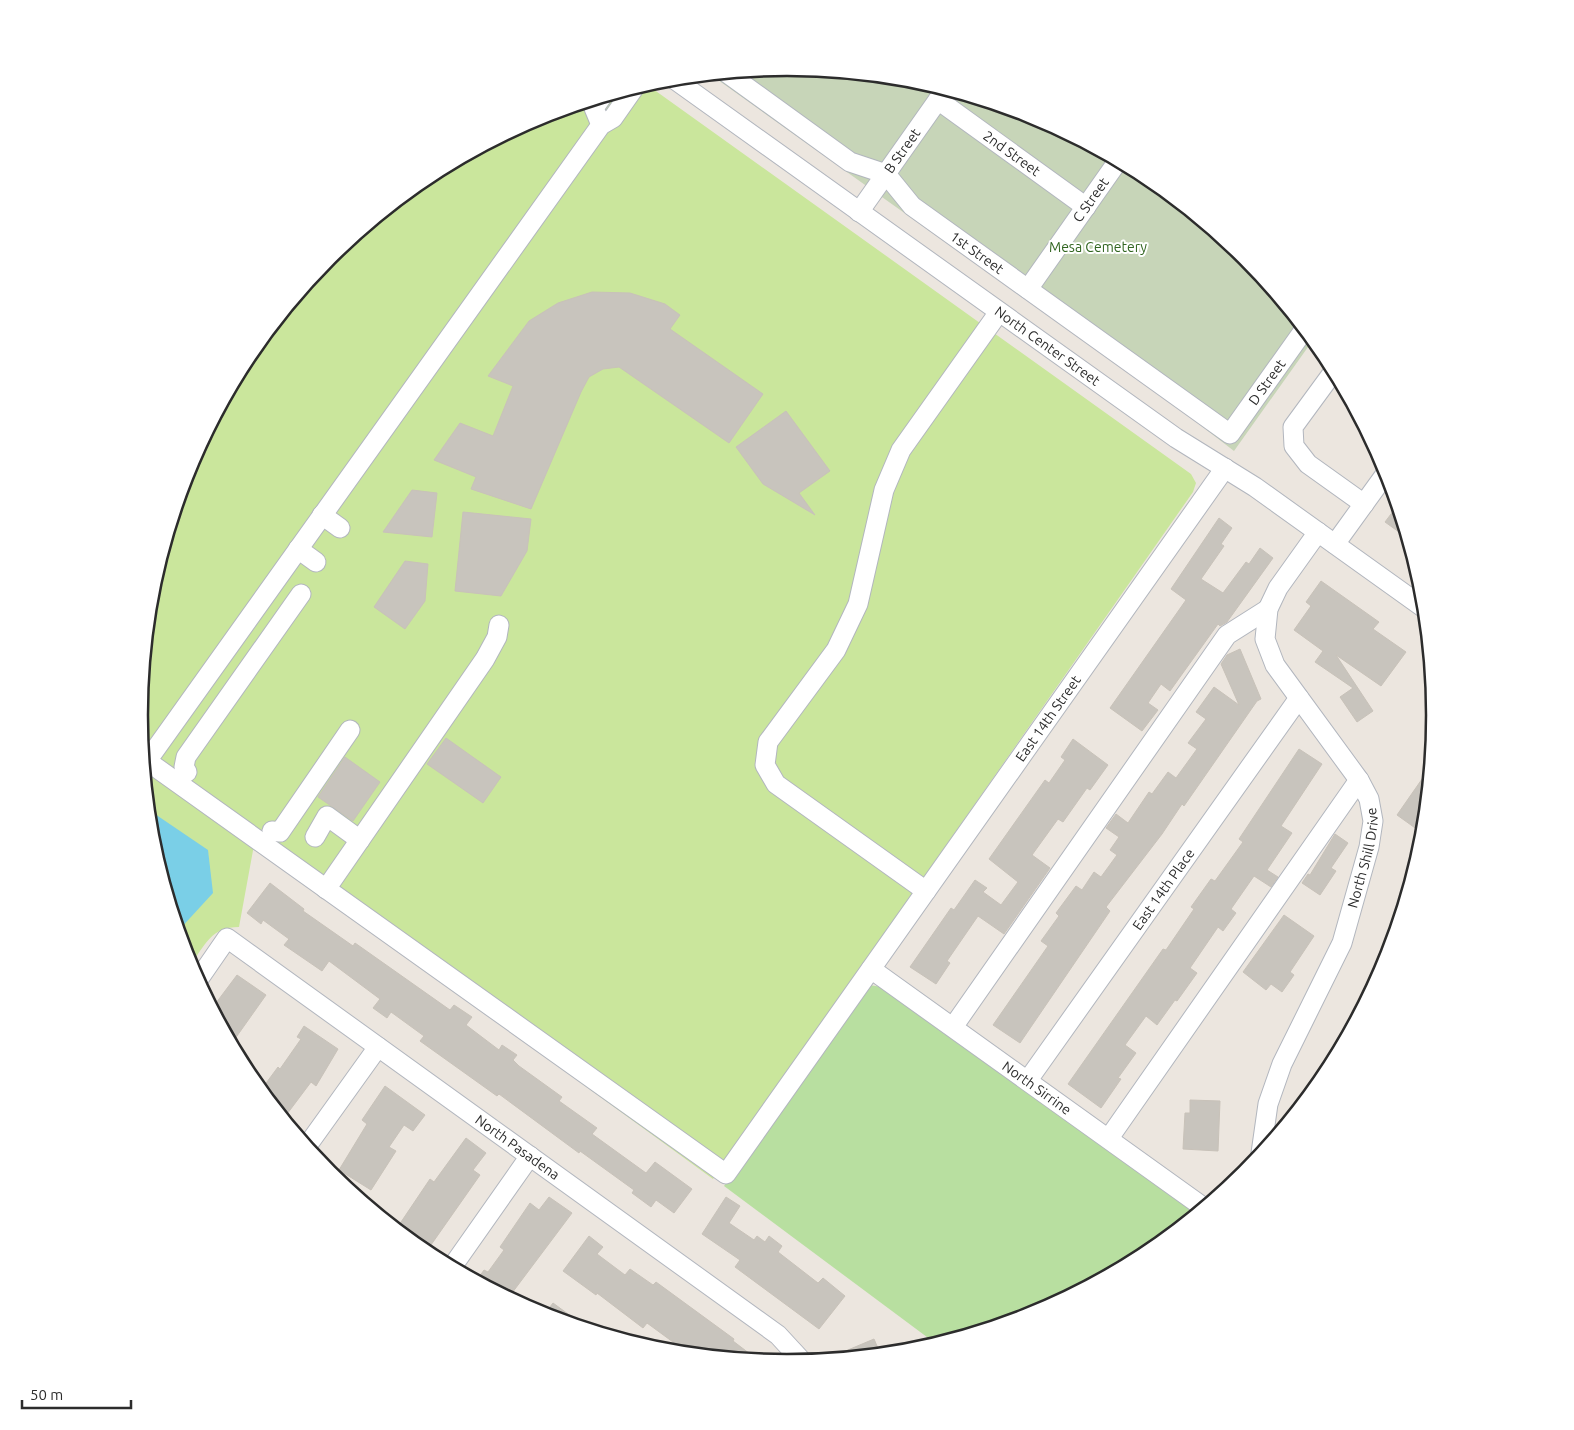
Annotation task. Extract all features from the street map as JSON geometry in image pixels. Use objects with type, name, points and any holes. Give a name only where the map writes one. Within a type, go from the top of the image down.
[{"type":"street","points":[[734,79],[850,162],[886,174]]},
{"type":"street","name":"North Center Street","points":[[683,85],[1176,438],[1255,486],[1415,601]]},
{"type":"street","name":"B Street","points":[[859,212],[942,96]]},
{"type":"street","name":"2nd Street","points":[[943,96],[1086,207]]},
{"type":"street","points":[[150,757],[601,124],[613,118],[628,97]]},
{"type":"street","points":[[595,106],[594,108],[601,124]]},
{"type":"street","name":"C Street","points":[[1028,289],[1114,167]]},
{"type":"street","name":"1st Street","points":[[886,174],[912,206],[1230,434]]},
{"type":"street","points":[[926,891],[776,784],[765,765],[768,742],[836,650],[858,604],[884,490],[901,450],[999,312]]},
{"type":"street","name":"D Street","points":[[1230,434],[1300,335]]},
{"type":"street","points":[[1329,378],[1293,427],[1294,446],[1308,464],[1364,504]]},
{"type":"street","name":"East 14th Street","points":[[326,889],[726,1174],[1225,468]]},
{"type":"street","points":[[1336,544],[1381,481]]},
{"type":"street","points":[[322,515],[340,528]]},
{"type":"street","name":"North Shill Drive","points":[[1263,1141],[1268,1104],[1282,1064],[1342,943],[1369,847],[1373,821],[1369,799],[1360,780],[1275,666],[1266,639],[1268,609],[1278,588],[1318,532]]},
{"type":"street","points":[[298,549],[316,562]]},
{"type":"street","points":[[187,772],[184,767],[186,757],[298,592],[278,577]]},
{"type":"street","points":[[953,1027],[1227,635],[1268,609]]},
{"type":"street","points":[[151,764],[326,889],[486,659],[497,637],[499,625]]},
{"type":"street","name":"East 14th Place","points":[[1028,1080],[1299,698]]},
{"type":"street","points":[[272,831],[280,832],[350,730]]},
{"type":"street","points":[[1109,1138],[1360,780]]},
{"type":"street","points":[[315,838],[327,816],[360,840]]},
{"type":"street","name":"North Pasadena","points":[[203,973],[227,938],[778,1335],[795,1354]]},
{"type":"street","name":"North Sirrine","points":[[871,969],[1198,1203]]},
{"type":"street","points":[[311,1140],[378,1047]]},
{"type":"street","points":[[456,1261],[530,1156]]},
{"type":"green space","name":"Mesa Cemetery","points":[[787,76],[829,78],[870,82],[952,98],[992,110],[1070,142],[1142,184],[1176,208],[1239,263],[1294,326],[1308,346],[1234,451],[1182,411],[719,81]]},
{"type":"green space","points":[[655,91],[1191,474],[1196,483],[1193,492],[713,1179],[254,845],[239,927],[222,930],[205,944],[196,957],[182,920],[170,880],[154,798],[150,757],[148,715],[154,632],[170,550],[182,510],[214,432],[234,396],[280,326],[307,294],[335,263],[398,208],[432,184],[504,142],[582,110]]},
{"type":"green space","points":[[869,985],[882,987],[1191,1209],[1142,1246],[1070,1288],[992,1320],[928,1337],[724,1186],[863,990]]},
{"type":"water","points":[[157,815],[208,850],[213,893],[184,925],[170,880]]},
{"type":"building","points":[[592,292],[630,293],[665,304],[680,315],[670,329],[763,394],[729,443],[619,367],[603,369],[589,377],[581,392],[531,509],[471,489],[476,477],[434,460],[460,423],[493,436],[513,386],[488,376],[529,321],[558,303]]},
{"type":"building","points":[[786,411],[830,471],[799,493],[815,515],[763,484],[736,447]]},
{"type":"building","points":[[412,490],[437,493],[432,537],[383,532]]},
{"type":"building","points":[[463,512],[531,519],[527,551],[501,596],[455,591]]},
{"type":"building","points":[[1393,512],[1398,532],[1385,522]]},
{"type":"building","points":[[1219,518],[1232,528],[1221,544],[1224,546],[1201,579],[1223,593],[1246,562],[1249,564],[1260,548],[1273,558],[1227,622],[1220,626],[1218,624],[1170,691],[1161,684],[1148,703],[1158,710],[1142,731],[1110,708],[1186,600],[1171,589]]},
{"type":"building","points":[[405,561],[428,564],[425,601],[405,629],[374,607]]},
{"type":"building","points":[[1321,581],[1379,622],[1373,629],[1406,652],[1381,686],[1336,655],[1373,711],[1357,722],[1340,697],[1353,688],[1315,662],[1323,651],[1294,630],[1311,606],[1306,602]]},
{"type":"building","points":[[1240,649],[1261,699],[1257,701],[1184,806],[1182,804],[1162,834],[1106,907],[1110,911],[1020,1043],[993,1025],[1048,946],[1041,941],[1059,916],[1056,913],[1076,886],[1082,890],[1094,872],[1101,877],[1117,855],[1110,850],[1119,837],[1106,828],[1116,814],[1128,823],[1149,792],[1152,794],[1168,772],[1176,778],[1197,749],[1188,743],[1206,719],[1196,712],[1214,687],[1239,705],[1221,664],[1227,655]]},
{"type":"building","points":[[446,738],[501,777],[483,803],[427,764]]},
{"type":"building","points":[[1073,739],[1108,765],[1090,790],[1087,788],[1063,822],[1058,819],[1032,855],[1050,868],[1004,934],[978,916],[947,961],[950,963],[936,984],[910,967],[951,908],[954,910],[975,880],[987,888],[983,892],[1001,905],[1018,882],[989,859],[1045,780],[1049,783],[1065,760],[1061,757]]},
{"type":"building","points":[[1299,749],[1322,764],[1281,826],[1292,833],[1267,870],[1278,877],[1271,887],[1254,876],[1231,909],[1236,913],[1223,931],[1218,927],[1190,968],[1197,973],[1177,1001],[1175,1000],[1157,1025],[1146,1016],[1125,1045],[1136,1053],[1118,1078],[1121,1079],[1101,1108],[1068,1084],[1163,949],[1166,950],[1194,909],[1191,907],[1211,879],[1215,881],[1243,842],[1239,839]]},
{"type":"building","points":[[345,757],[380,782],[353,821],[318,797]]},
{"type":"building","points":[[1422,779],[1415,828],[1397,815]]},
{"type":"building","points":[[1335,834],[1348,843],[1331,868],[1336,871],[1320,895],[1302,883],[1308,874],[1310,875]]},
{"type":"building","points":[[270,883],[304,909],[303,911],[353,946],[355,943],[450,1010],[454,1005],[472,1017],[466,1025],[499,1050],[502,1045],[517,1055],[513,1060],[519,1066],[562,1097],[559,1101],[597,1128],[592,1134],[646,1173],[655,1162],[692,1189],[674,1213],[656,1200],[651,1207],[632,1193],[634,1190],[580,1151],[579,1153],[499,1094],[497,1096],[420,1041],[424,1036],[391,1012],[387,1018],[373,1008],[380,999],[329,961],[322,971],[284,945],[289,939],[263,920],[261,924],[247,913]]},
{"type":"building","points":[[1284,915],[1314,936],[1290,972],[1294,975],[1282,992],[1271,984],[1266,990],[1243,972]]},
{"type":"building","points":[[237,975],[266,995],[236,1037],[216,1002]]},
{"type":"building","points":[[304,1026],[338,1049],[316,1086],[311,1082],[288,1113],[266,1084],[278,1067],[280,1069],[301,1039],[297,1037]]},
{"type":"building","points":[[385,1086],[425,1115],[413,1131],[404,1125],[389,1147],[396,1151],[371,1190],[339,1170],[367,1124],[362,1120]]},
{"type":"building","points":[[1190,1100],[1220,1101],[1218,1151],[1183,1149],[1185,1113],[1190,1113]]},
{"type":"building","points":[[466,1138],[486,1153],[473,1170],[480,1175],[431,1245],[400,1223],[430,1179],[434,1182]]},
{"type":"building","points":[[549,1197],[572,1213],[513,1292],[481,1275],[484,1270],[488,1272],[504,1250],[500,1247],[530,1203],[539,1210]]},
{"type":"building","points":[[726,1197],[740,1206],[729,1223],[754,1240],[757,1236],[765,1242],[769,1236],[782,1246],[778,1252],[818,1283],[823,1278],[845,1296],[819,1329],[735,1267],[740,1260],[702,1234]]},
{"type":"building","points":[[589,1236],[603,1247],[597,1254],[625,1275],[630,1269],[653,1285],[656,1282],[734,1339],[733,1341],[748,1352],[674,1343],[647,1323],[643,1328],[597,1293],[596,1295],[563,1271]]},
{"type":"building","points":[[553,1303],[570,1315],[550,1308]]},
{"type":"building","points":[[874,1339],[877,1347],[870,1348],[847,1350]]}]
